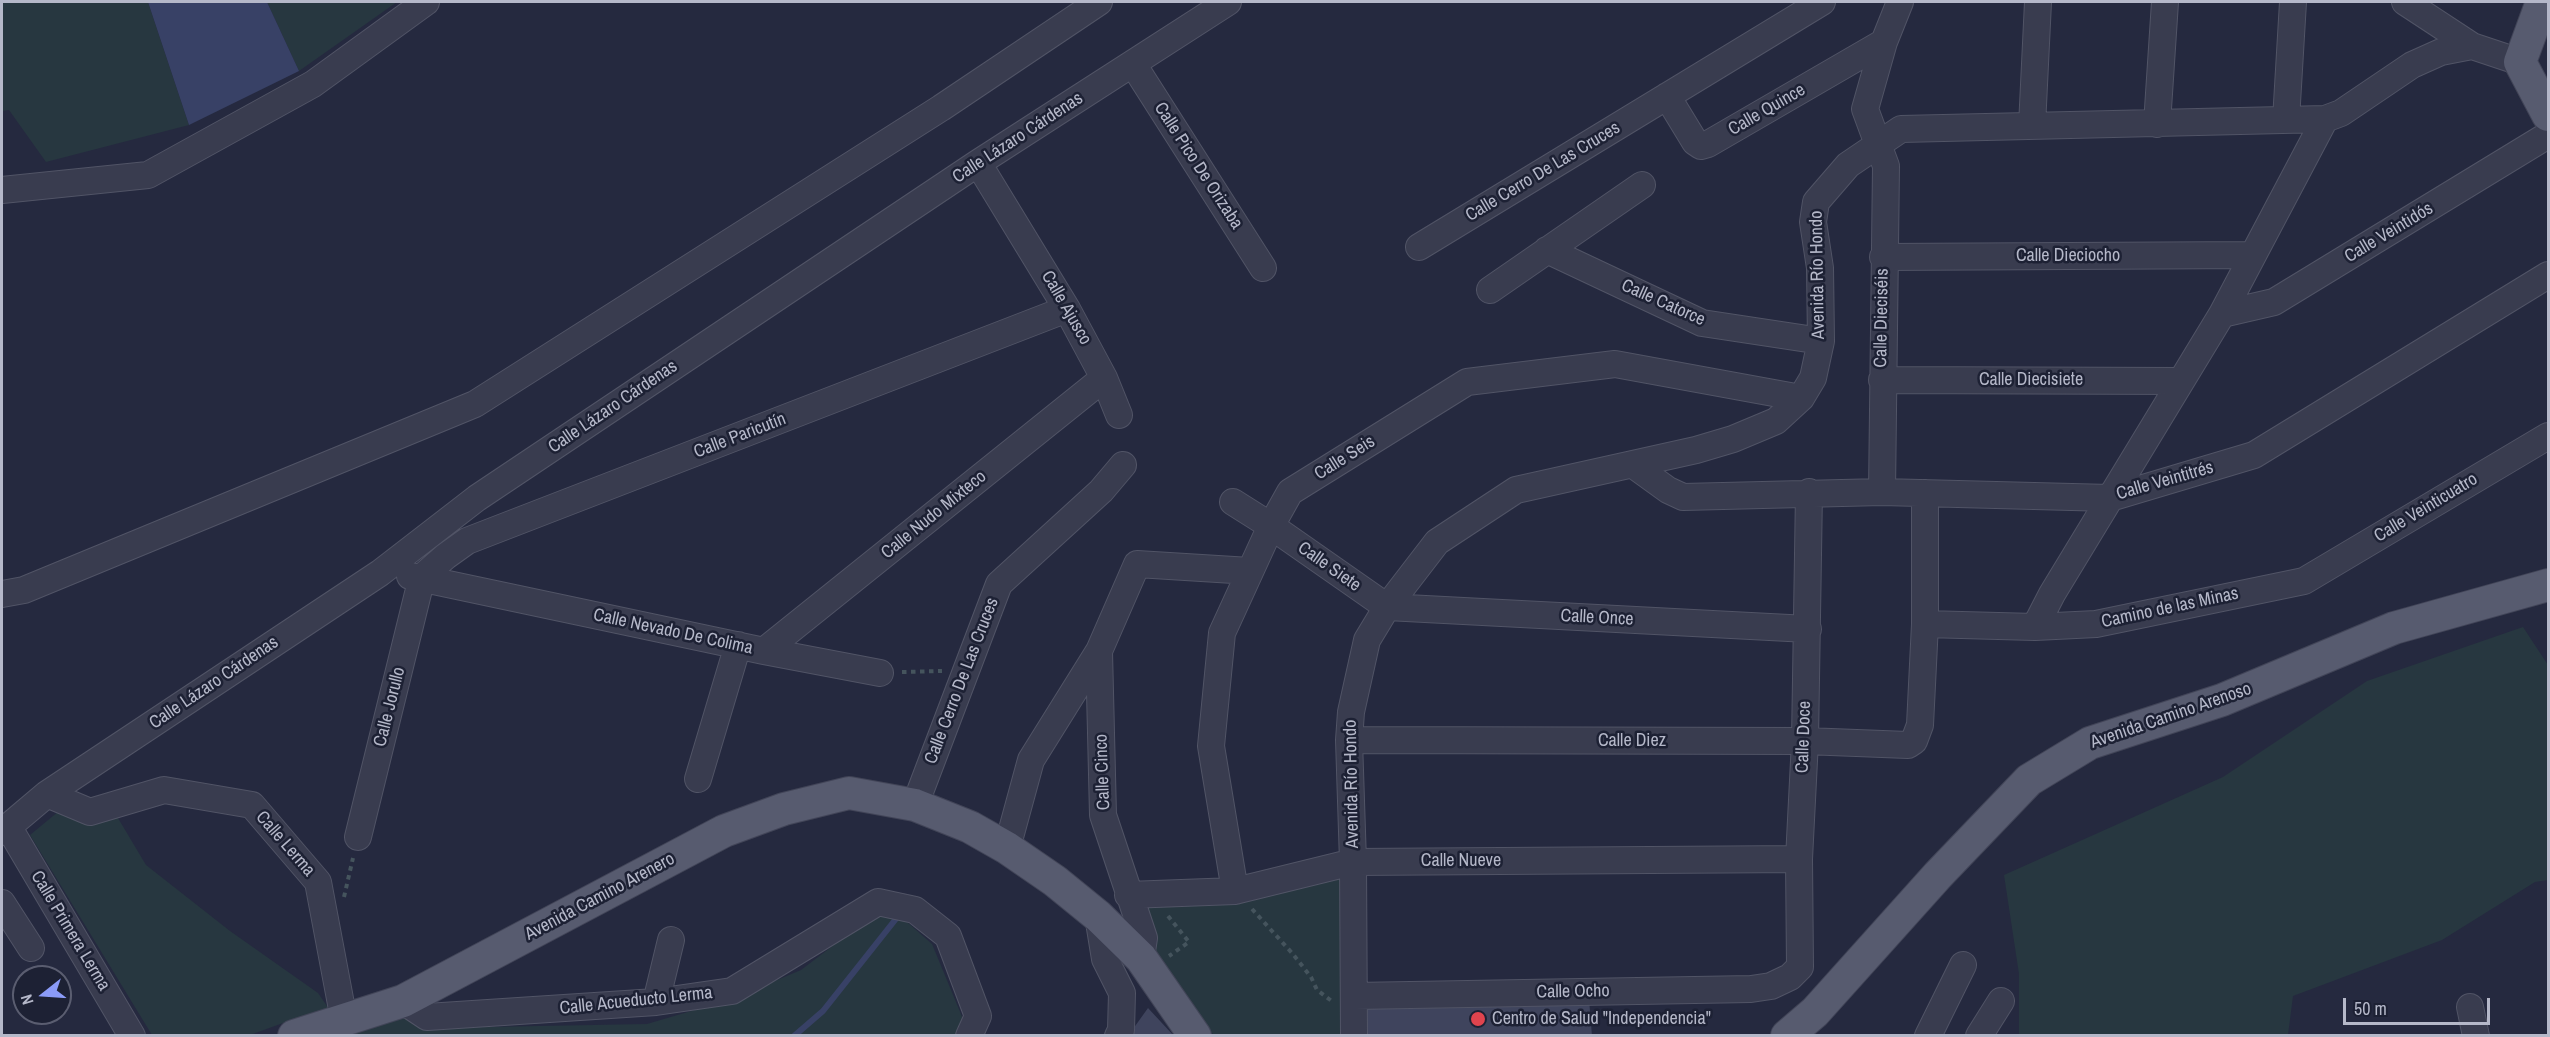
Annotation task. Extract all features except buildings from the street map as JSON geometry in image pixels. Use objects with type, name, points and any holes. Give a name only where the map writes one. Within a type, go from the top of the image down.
[{"type":"main road","points":[[2542,2],[2520,62],[2548,115]]},
{"type":"main road","name":"Avenida Camino Arenoso","points":[[1787,1035],[1815,1012],[1938,875],[2029,780],[2090,743],[2222,700],[2394,628],[2548,585]]},
{"type":"main road","name":"Avenida Camino Arenero","points":[[294,1035],[403,1001],[724,831],[784,809],[849,793],[915,805]]},
{"type":"main road","points":[[915,805],[970,827],[1006,848],[1055,881],[1098,915],[1150,960],[1195,1035]]},
{"type":"street","points":[[2,190],[148,175],[314,84],[426,2]]},
{"type":"street","points":[[2,594],[24,591],[475,404],[941,108],[1099,2]]},
{"type":"street","name":"Calle Lázaro Cárdenas","points":[[5,829],[47,794],[380,573],[477,498],[978,163],[1228,2]]},
{"type":"street","name":"Calle Cerro De Las Cruces","points":[[1419,247],[1822,2]]},
{"type":"street","name":"Calle Dieciséis","points":[[1882,492],[1883,257],[1886,166],[1865,109],[1884,42],[1900,2]]},
{"type":"street","points":[[2032,126],[2038,2]]},
{"type":"street","points":[[2157,124],[2165,2]]},
{"type":"street","points":[[2286,120],[2293,2]]},
{"type":"street","points":[[2405,2],[2472,46]]},
{"type":"street","name":"Calle Quince","points":[[1667,96],[1695,142],[1701,146],[1884,42]]},
{"type":"street","name":"Avenida Río Hondo","points":[[1354,1016],[1349,740],[1351,712],[1367,640],[1387,607],[1437,542],[1516,490],[1696,450],[1733,439],[1776,421],[1800,398],[1813,378],[1821,341],[1820,268],[1813,222],[1816,202],[1848,165],[1901,129],[2325,119],[2342,113],[2412,65],[2441,52],[2472,46],[2520,62]]},
{"type":"street","name":"Calle Pico De Orizaba","points":[[1132,64],[1263,268]]},
{"type":"street","points":[[2035,627],[2222,314],[2325,119]]},
{"type":"street","name":"Calle Veintidós","points":[[2222,314],[2274,302],[2548,135]]},
{"type":"street","name":"Calle Ajusco","points":[[978,163],[1067,309],[1104,378],[1119,415]]},
{"type":"street","points":[[1490,290],[1642,185]]},
{"type":"street","name":"Calle Catorce","points":[[1547,250],[1702,323],[1821,341]]},
{"type":"street","name":"Calle Dieciocho","points":[[1883,257],[2253,255]]},
{"type":"street","name":"Calle Veintitrés","points":[[1632,464],[1668,490],[1683,497],[1809,492],[1882,492],[2110,498],[2254,455],[2548,275]]},
{"type":"street","name":"Calle Paricutín","points":[[422,577],[467,542],[1067,309]]},
{"type":"street","name":"Calle Seis","points":[[1235,891],[1211,746],[1222,633],[1271,526],[1290,492],[1467,382],[1615,364],[1800,398]]},
{"type":"street","name":"Calle Nudo Mixteco","points":[[764,651],[1104,378]]},
{"type":"street","name":"Calle Diecisiete","points":[[1882,380],[2180,381]]},
{"type":"street","name":"Calle Veinticuatro","points":[[2304,580],[2548,436]]},
{"type":"street","name":"Calle Cerro De Las Cruces","points":[[915,805],[999,584],[1101,491],[1123,465]]},
{"type":"street","name":"Calle Doce","points":[[1790,977],[1800,968],[1799,860],[1805,741],[1809,492]]},
{"type":"street","points":[[1925,493],[1925,624]]},
{"type":"street","name":"Calle Siete","points":[[1233,502],[1387,607]]},
{"type":"street","points":[[1006,848],[1031,760],[1099,651],[1137,564],[1250,571]]},
{"type":"street","name":"Calle Nevado De Colima","points":[[380,573],[422,577],[764,651],[880,673]]},
{"type":"street","name":"Calle Jorullo","points":[[358,837],[422,577]]},
{"type":"street","name":"Camino de las Minas","points":[[1925,624],[2035,627],[2096,624],[2304,580]]},
{"type":"street","name":"Calle Once","points":[[1387,607],[1808,629]]},
{"type":"street","name":"Calle Diez","points":[[1349,740],[1805,741],[1908,744],[1914,741],[1920,725],[1925,624]]},
{"type":"street","points":[[698,779],[738,645]]},
{"type":"street","name":"Calle Cinco","points":[[1099,651],[1103,815],[1140,895],[1144,938],[1150,960]]},
{"type":"street","name":"Calle Lerma","points":[[47,794],[90,812],[164,790],[252,805],[318,882],[344,1020]]},
{"type":"street","name":"Calle Primera Lerma","points":[[5,829],[132,1035]]},
{"type":"street","name":"Calle Nueve","points":[[1140,895],[1235,891],[1353,862],[1799,860]]},
{"type":"street","name":"Calle Acueducto Lerma","points":[[403,1001],[427,1017],[656,1002],[732,991],[878,902],[915,910],[948,936],[978,1016],[969,1035]]},
{"type":"street","points":[[2,903],[31,948]]},
{"type":"street","points":[[1098,915],[1105,959],[1122,993],[1121,1030],[1118,1035]]},
{"type":"street","points":[[656,1002],[671,940]]},
{"type":"street","points":[[1928,1035],[1963,965]]},
{"type":"street","name":"Calle Ocho","points":[[1354,1016],[1750,989],[1771,986],[1790,977]]},
{"type":"street","points":[[1979,1035],[2001,1001]]},
{"type":"street","points":[[2470,1007],[2476,1035]]},
{"type":"path","points":[[880,673],[967,670]]},
{"type":"path","points":[[1235,891],[1292,953],[1311,977],[1317,990],[1354,1016]]},
{"type":"path","points":[[1140,895],[1189,942],[1150,960]]},
{"type":"shaded area","points":[[2,2],[148,2],[189,125],[46,162],[9,110],[2,111]]},
{"type":"shaded area","points":[[267,2],[397,2],[299,71]]},
{"type":"shaded area","points":[[2523,627],[2548,665],[2548,880],[2535,882],[2442,940],[2293,996],[2288,1035],[2019,1035],[2019,974],[2004,875],[2223,777],[2367,681]]},
{"type":"shaded area","points":[[59,811],[115,813],[146,865],[230,931],[318,993],[343,1029],[391,1010],[430,1028],[647,1024],[732,999],[801,970],[876,913],[899,915],[932,944],[963,1019],[958,1036],[292,1036],[283,1023],[250,1035],[152,1035],[30,835]]},
{"type":"shaded area","points":[[1347,871],[1349,1035],[1214,1035],[1154,948],[1139,904]]},
{"type":"water","points":[[148,2],[267,2],[299,71],[189,125]]},
{"type":"waterway","points":[[794,1036],[823,1011],[899,915]]},
{"type":"place","name":"Centro de Salud \"Independencia\"","points":[[1478,1019]]}]
